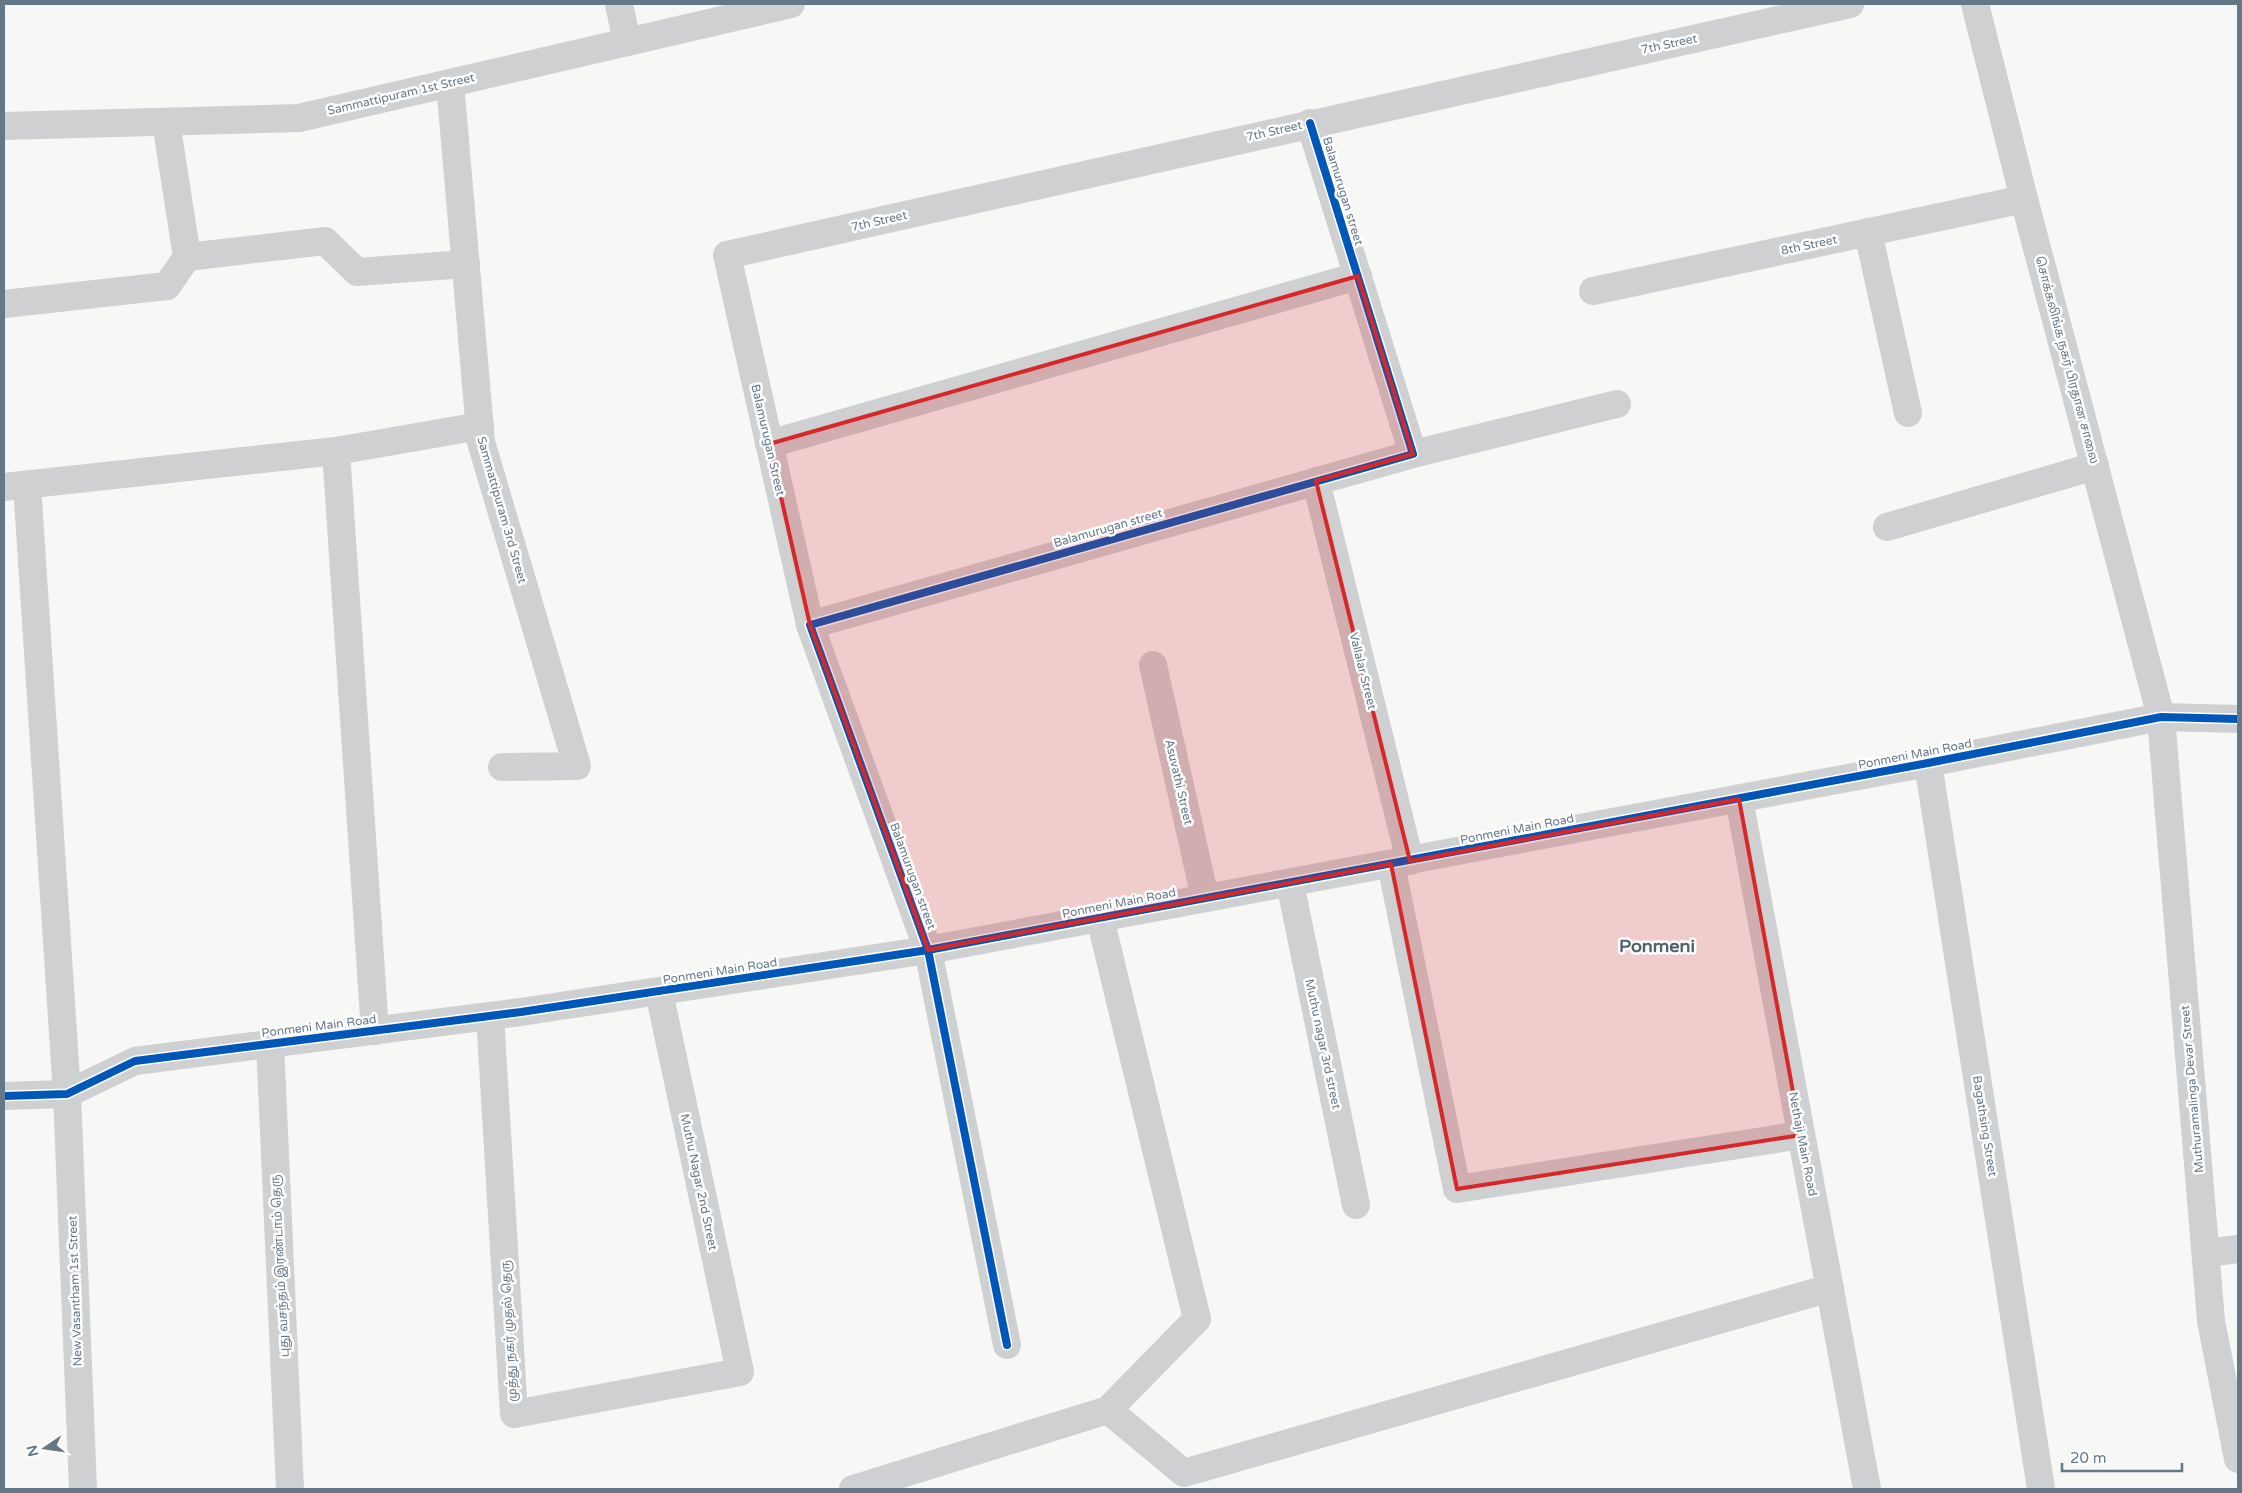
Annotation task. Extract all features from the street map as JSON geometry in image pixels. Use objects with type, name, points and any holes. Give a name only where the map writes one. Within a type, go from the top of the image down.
[{"type":"street","points":[[619,4],[627,42]]},
{"type":"street","name":"Sammattipuram 1st Street","points":[[4,126],[299,118],[791,4]]},
{"type":"street","name":"7th Street","points":[[727,255],[1310,123],[1850,4]]},
{"type":"street","name":"சொக்கலிங்க நகர் பிரதான சாலை","points":[[1975,4],[2024,198],[2162,717]]},
{"type":"street","name":"Sammattipuram 3rd Street","points":[[450,83],[481,442],[577,766],[502,767]]},
{"type":"street","points":[[4,304],[167,286],[187,257],[166,122]]},
{"type":"street","name":"Balamurugan street","points":[[1006,1345],[928,950],[810,625],[1413,454],[1310,123]]},
{"type":"street","name":"8th Street","points":[[1593,291],[2024,198]]},
{"type":"street","points":[[1868,232],[1908,413]]},
{"type":"street","points":[[187,257],[325,240],[357,272],[466,264]]},
{"type":"street","name":"Balamurugan Street","points":[[727,255],[810,625]]},
{"type":"street","points":[[769,444],[1358,276]]},
{"type":"street","points":[[1413,454],[1617,404]]},
{"type":"street","points":[[15,486],[336,452],[480,426]]},
{"type":"street","points":[[336,452],[375,1031]]},
{"type":"street","points":[[1887,527],[2095,466]]},
{"type":"street","name":"Vallalar Street","points":[[1316,481],[1400,862],[1457,1188],[1802,1135]]},
{"type":"street","name":"New Vasantham 1st Street","points":[[15,486],[67,1094],[83,1489]]},
{"type":"street","name":"Asuvathi Street","points":[[1153,665],[1205,898]]},
{"type":"street","name":"Ponmeni Main Road","points":[[4,1096],[67,1094],[135,1060],[490,1016],[928,950],[1739,799],[2162,717],[2238,719]]},
{"type":"street","name":"Muthuramalinga Devar Street","points":[[2162,717],[2211,1321],[2238,1459]]},
{"type":"street","name":"Bagathsing Street","points":[[1928,763],[2041,1489]]},
{"type":"street","name":"Nethaji Main Road","points":[[1739,799],[1867,1489]]},
{"type":"street","name":"Muthu nagar 3rd street","points":[[1290,883],[1356,1205]]},
{"type":"street","points":[[852,1489],[1108,1410],[1197,1319],[1100,918]]},
{"type":"street","name":"Muthu Nagar 2nd Street","points":[[659,992],[740,1372]]},
{"type":"street","name":"முத்து நகர் முதல் தெரு","points":[[490,1016],[514,1414],[740,1372]]},
{"type":"street","name":"புது வசந்தம் இரண்டாம் தெரு","points":[[270,1044],[290,1489]]},
{"type":"street","points":[[2206,1254],[2238,1250]]},
{"type":"street","points":[[1108,1410],[1184,1473],[1830,1288]]},
{"type":"highlighted area","points":[[1358,276],[1413,454],[1316,481],[1410,861],[1739,799],[1801,1135],[1457,1189],[1391,864],[928,950],[810,625],[769,444]]},
{"type":"cycle path","points":[[1007,1345],[928,950],[810,625],[1413,454],[1310,123]]},
{"type":"cycle path","points":[[4,1096],[67,1094],[135,1061],[521,1012],[928,950],[1928,763],[2161,717],[2238,719]]},
{"type":"district","name":"Ponmeni","points":[[1657,946]]}]
